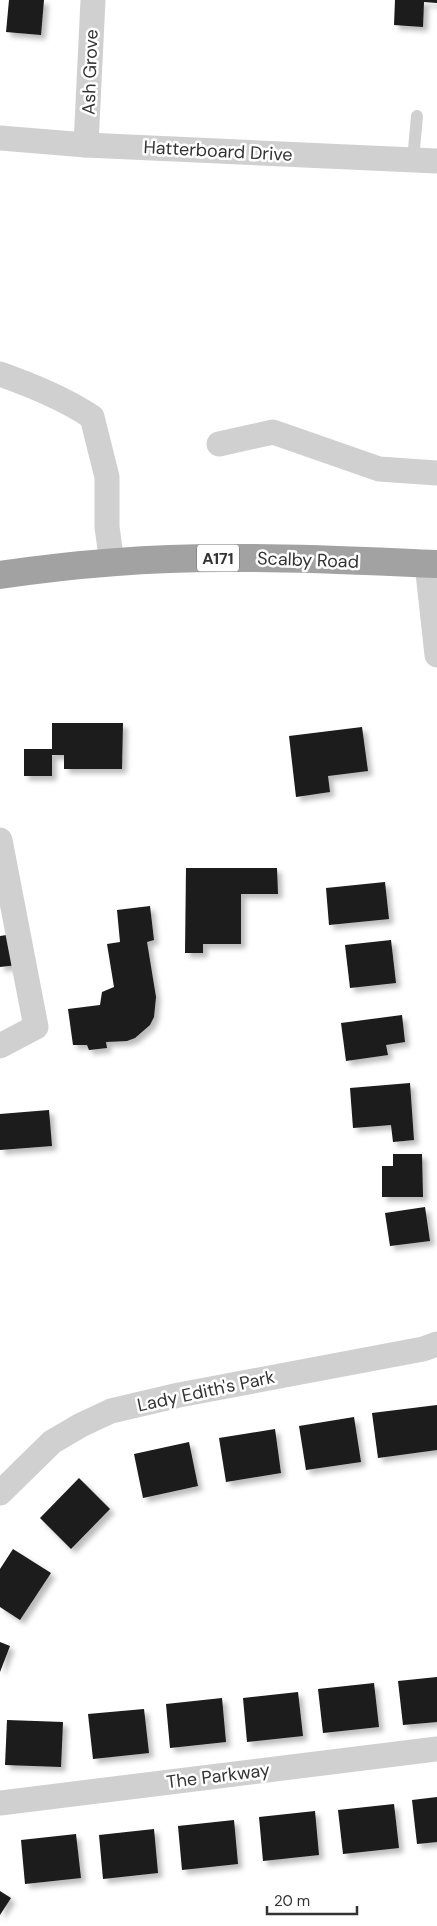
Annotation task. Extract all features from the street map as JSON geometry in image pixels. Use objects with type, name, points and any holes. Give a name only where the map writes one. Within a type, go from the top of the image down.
[{"type":"highway","name":"Scalby Road","points":[[0,575],[40,569],[112,563],[225,558],[432,564]]},
{"type":"street","name":"Ash Grove","points":[[86,145],[93,0]]},
{"type":"street","name":"Hatterboard Drive","points":[[0,138],[86,145],[425,161]]},
{"type":"street","points":[[0,374],[40,388],[92,417],[107,477],[107,528],[112,563]]},
{"type":"street","points":[[219,444],[273,432],[378,469],[437,473]]},
{"type":"street","points":[[432,564],[437,655]]},
{"type":"street","points":[[0,840],[36,1028],[0,1046]]},
{"type":"street","name":"Lady Edith's Park","points":[[0,1493],[52,1442],[81,1425],[112,1411],[179,1395],[423,1349],[437,1344]]},
{"type":"street","name":"The Parkway","points":[[0,1803],[437,1749]]},
{"type":"lane","points":[[417,116],[425,161]]},
{"type":"building","points":[[9,0],[44,0],[41,35],[6,32]]},
{"type":"building","points":[[395,0],[437,0],[437,3],[424,2],[423,27],[394,25]]},
{"type":"building","points":[[52,723],[123,723],[122,769],[64,769],[64,755],[52,755],[52,776],[24,776],[24,749],[52,749]]},
{"type":"building","points":[[362,727],[368,771],[328,776],[330,792],[296,797],[289,736]]},
{"type":"building","points":[[186,868],[277,868],[278,894],[241,894],[241,944],[203,944],[203,953],[185,953]]},
{"type":"building","points":[[385,882],[389,919],[329,925],[326,888]]},
{"type":"building","points":[[150,906],[154,940],[147,942],[156,997],[154,1017],[150,1025],[135,1038],[127,1041],[106,1042],[107,1048],[89,1050],[87,1045],[73,1045],[68,1009],[100,1005],[102,992],[114,987],[107,944],[120,942],[117,910]]},
{"type":"building","points":[[13,934],[17,965],[0,967],[0,936]]},
{"type":"building","points":[[391,940],[396,983],[350,988],[345,945]]},
{"type":"building","points":[[402,1015],[405,1042],[386,1045],[388,1055],[346,1061],[341,1023]]},
{"type":"building","points":[[410,1083],[414,1140],[393,1142],[391,1125],[353,1128],[350,1088]]},
{"type":"building","points":[[49,1110],[52,1146],[0,1150],[0,1114]]},
{"type":"building","points":[[393,1154],[422,1154],[423,1197],[382,1197],[382,1166],[393,1166]]},
{"type":"building","points":[[425,1207],[430,1241],[390,1246],[385,1213]]},
{"type":"building","points":[[437,1405],[437,1450],[378,1458],[372,1413]]},
{"type":"building","points":[[354,1417],[361,1462],[306,1470],[299,1426]]},
{"type":"building","points":[[275,1429],[281,1473],[226,1482],[219,1438]]},
{"type":"building","points":[[189,1442],[198,1486],[143,1498],[134,1454]]},
{"type":"building","points":[[79,1478],[110,1509],[71,1549],[40,1518]]},
{"type":"building","points":[[13,1549],[51,1573],[20,1620],[0,1607],[0,1569]]},
{"type":"building","points":[[0,1642],[10,1646],[0,1672]]},
{"type":"building","points":[[437,1677],[437,1722],[403,1725],[398,1681]]},
{"type":"building","points":[[374,1683],[379,1727],[323,1733],[318,1689]]},
{"type":"building","points":[[298,1692],[303,1736],[247,1742],[243,1698]]},
{"type":"building","points":[[222,1698],[226,1742],[170,1748],[166,1704]]},
{"type":"building","points":[[144,1709],[149,1753],[93,1759],[88,1714]]},
{"type":"building","points":[[7,1720],[63,1722],[61,1767],[5,1765]]},
{"type":"building","points":[[437,1797],[437,1842],[417,1844],[412,1800]]},
{"type":"building","points":[[394,1804],[399,1848],[343,1854],[338,1810]]},
{"type":"building","points":[[315,1811],[319,1855],[263,1861],[259,1817]]},
{"type":"building","points":[[234,1820],[238,1864],[182,1870],[178,1826]]},
{"type":"building","points":[[154,1829],[158,1873],[103,1879],[99,1835]]},
{"type":"building","points":[[76,1834],[81,1878],[25,1884],[21,1840]]},
{"type":"building","points":[[0,1891],[11,1898],[0,1915]]}]
